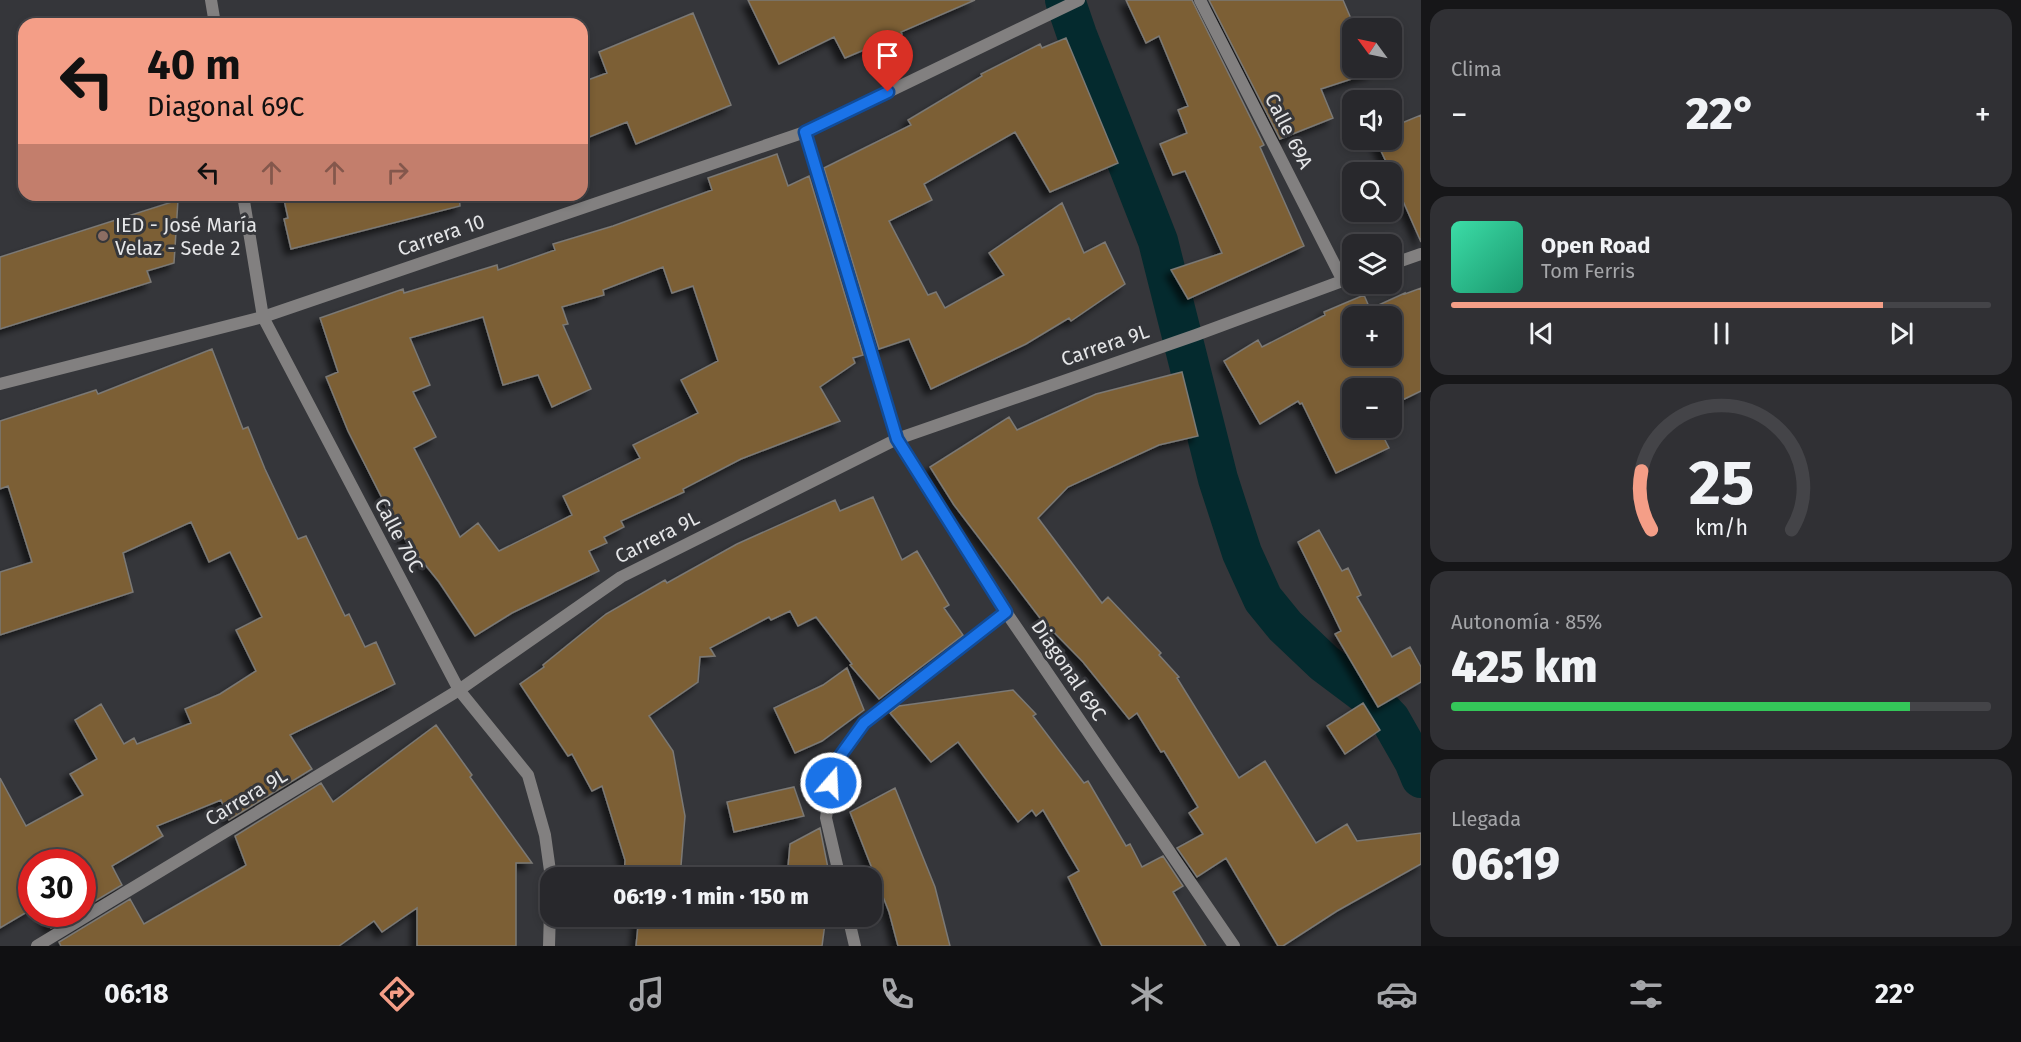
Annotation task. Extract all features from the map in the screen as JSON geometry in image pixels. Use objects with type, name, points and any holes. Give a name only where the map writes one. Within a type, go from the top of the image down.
[{"type":"street","points":[[211,0],[214,18]]},
{"type":"street","name":"Carrera 10","points":[[0,384],[263,316],[805,132],[1079,0]]},
{"type":"street","name":"Calle 69A","points":[[1200,0],[1342,268]]},
{"type":"street","name":"Diagonal 69C","points":[[805,132],[897,439],[1006,612],[1234,946]]},
{"type":"street","name":"Calle 70C","points":[[244,201],[263,316],[459,690],[528,775],[545,835],[549,867]]},
{"type":"street","points":[[1402,261],[1421,254]]},
{"type":"street","name":"Carrera 9L","points":[[37,946],[459,690],[621,577],[897,439],[1196,335],[1342,281]]},
{"type":"street","points":[[837,867],[826,818],[833,766],[864,723],[1006,612]]},
{"type":"street","points":[[549,946],[550,927]]},
{"type":"street","points":[[851,927],[855,946]]},
{"type":"building","points":[[748,0],[975,0],[845,58],[834,37],[779,64]]},
{"type":"building","points":[[1126,0],[1192,0],[1264,145],[1260,147],[1304,246],[1188,299],[1171,270],[1222,253],[1185,171],[1173,175],[1160,144],[1187,133],[1178,110],[1188,106],[1159,36],[1146,43]]},
{"type":"building","points":[[1209,0],[1343,0],[1351,18],[1342,18],[1342,78],[1355,78],[1321,89],[1333,118],[1280,139]]},
{"type":"building","points":[[693,13],[731,105],[636,144],[627,122],[588,138],[588,80],[607,73],[599,52]]},
{"type":"building","points":[[1066,38],[1118,163],[1050,192],[1015,132],[924,184],[932,200],[889,221],[928,295],[936,292],[945,308],[1004,275],[989,253],[1062,203],[1084,253],[1105,242],[1125,284],[1071,321],[1069,318],[1026,344],[931,389],[909,339],[879,349],[824,168],[911,125],[908,120],[982,76],[981,74],[1040,44],[1042,48]]},
{"type":"building","points":[[1421,115],[1421,242],[1402,199],[1402,162],[1386,162],[1381,150],[1402,150],[1402,123]]},
{"type":"building","points":[[777,154],[788,186],[809,176],[863,355],[853,358],[855,363],[820,387],[840,421],[741,459],[683,489],[684,492],[621,521],[624,527],[604,537],[607,543],[589,551],[599,571],[512,613],[475,636],[439,582],[418,556],[416,557],[392,518],[348,431],[326,377],[338,372],[320,318],[403,289],[404,293],[497,265],[498,270],[555,250],[553,244],[613,226],[712,190],[708,178]],"holes":[[[663,267],[672,293],[693,286],[718,361],[681,380],[698,413],[633,445],[640,458],[563,496],[572,515],[499,551],[478,523],[460,537],[414,448],[436,437],[413,392],[430,385],[410,338],[483,317],[503,385],[538,375],[552,407],[591,389],[563,325],[568,324],[562,307],[604,295],[603,290]]]},
{"type":"building","points":[[178,201],[174,263],[147,271],[151,282],[0,329],[0,257]]},
{"type":"building","points":[[284,201],[460,201],[460,206],[291,249],[284,219],[288,218]]},
{"type":"building","points":[[1421,288],[1421,391],[1402,400],[1402,378],[1342,378],[1342,438],[1384,438],[1389,448],[1336,473],[1302,403],[1298,401],[1260,424],[1224,361],[1258,340],[1262,347],[1325,315],[1324,312],[1364,295],[1369,306],[1342,306],[1342,366],[1402,366],[1402,306],[1377,306]]},
{"type":"building","points":[[212,349],[243,429],[248,427],[298,539],[306,536],[345,616],[349,614],[365,647],[376,642],[395,684],[290,735],[312,769],[229,820],[221,800],[157,826],[163,836],[112,866],[122,885],[96,901],[96,849],[18,849],[18,917],[0,928],[0,778],[26,826],[83,795],[70,774],[97,759],[75,720],[101,704],[124,744],[134,738],[137,744],[191,723],[185,709],[220,694],[256,671],[236,630],[262,617],[230,552],[209,562],[191,522],[123,553],[133,592],[0,635],[0,572],[32,562],[8,486],[0,489],[0,421],[96,390],[98,394]]},
{"type":"building","points":[[1182,372],[1198,436],[1159,445],[1068,487],[1038,518],[1102,603],[1108,597],[1161,653],[1159,655],[1179,677],[1177,678],[1239,778],[1265,761],[1316,843],[1347,824],[1357,841],[1421,833],[1421,864],[1337,911],[1283,946],[1278,946],[1226,858],[1197,877],[1177,848],[1203,834],[1189,813],[1198,807],[1164,751],[1161,752],[1137,713],[1129,719],[1083,662],[1040,618],[954,505],[930,467],[1009,417],[1017,430],[1096,394]]},
{"type":"building","points":[[873,497],[902,560],[917,551],[949,605],[944,608],[963,635],[879,699],[850,665],[852,664],[816,617],[798,626],[790,611],[771,620],[769,617],[710,648],[715,656],[700,657],[698,682],[649,716],[673,751],[685,816],[681,867],[625,867],[625,860],[602,786],[592,791],[572,754],[568,756],[520,684],[544,667],[543,665],[606,614],[665,580],[667,583],[737,544],[835,500],[840,511]]},
{"type":"building","points":[[1319,530],[1342,571],[1348,568],[1361,595],[1357,597],[1392,657],[1410,647],[1421,667],[1421,682],[1378,707],[1335,634],[1341,631],[1298,542]]},
{"type":"building","points":[[847,668],[864,710],[822,741],[795,753],[774,708],[823,685]]},
{"type":"building","points":[[1013,690],[1036,714],[1033,716],[1084,783],[1088,781],[1126,846],[1130,844],[1142,867],[1163,856],[1183,886],[1173,892],[1206,946],[1102,946],[1068,877],[1079,871],[1043,810],[1036,816],[1032,810],[1018,822],[958,742],[931,762],[890,713],[899,706]]},
{"type":"building","points":[[1363,703],[1380,730],[1345,754],[1327,726]]},
{"type":"building","points":[[436,725],[532,863],[516,863],[516,946],[417,946],[417,908],[382,932],[374,921],[339,946],[61,946],[59,942],[84,927],[96,927],[96,920],[130,899],[144,924],[243,867],[246,865],[235,836],[321,783],[333,802]]},
{"type":"building","points":[[794,787],[804,816],[734,832],[727,802]]},
{"type":"building","points":[[895,788],[935,887],[950,946],[898,946],[882,894],[882,867],[871,867],[850,812]]},
{"type":"building","points":[[820,828],[828,867],[788,867],[790,844]]},
{"type":"building","points":[[638,927],[825,927],[822,946],[636,946]]},
{"type":"waterway","points":[[1065,0],[1158,241],[1218,479],[1242,553],[1263,599],[1285,626],[1324,663],[1368,696],[1390,719],[1421,778]]},
{"type":"place","name":"IED - José María Velaz - Sede 2","points":[[103,236]]},
{"type":"route","points":[[831,783],[833,766],[864,723],[1006,612],[897,439],[805,132],[888,92]]}]
